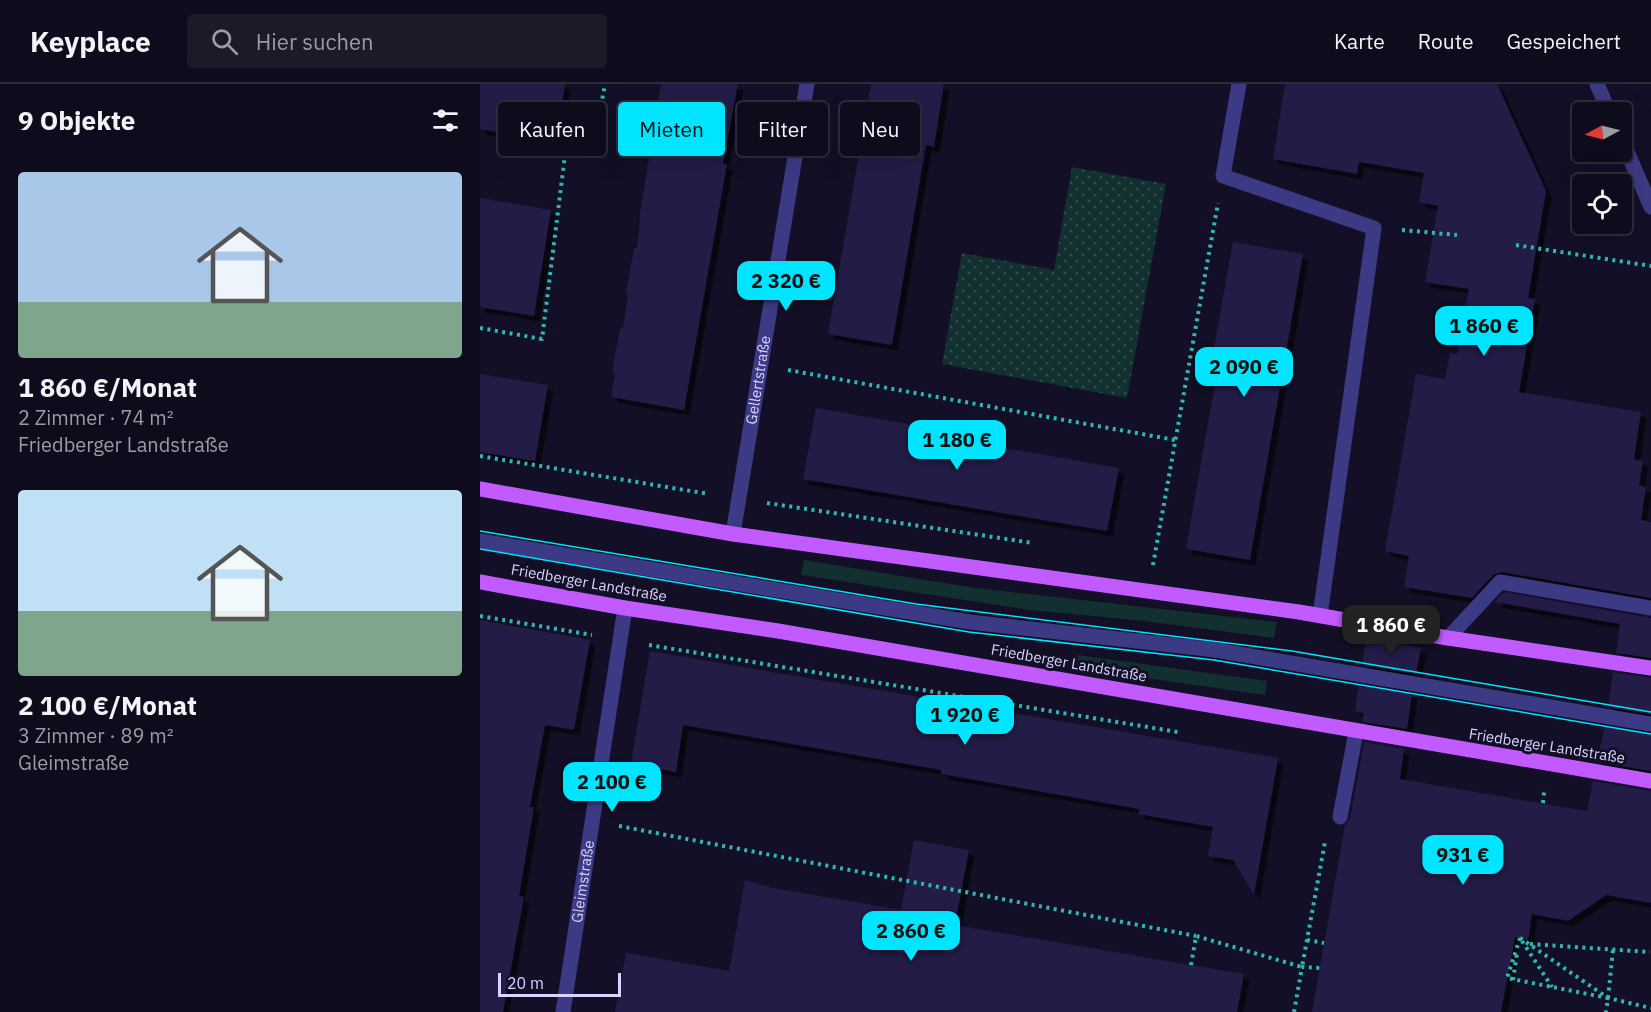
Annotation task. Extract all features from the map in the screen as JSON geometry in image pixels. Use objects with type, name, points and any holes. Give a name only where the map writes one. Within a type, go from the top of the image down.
[{"type":"main road","points":[[480,489],[733,534],[1320,616],[1448,638],[1651,668]]},
{"type":"main road","name":"Friedberger Landstraße","points":[[480,582],[1651,781]]},
{"type":"street","name":"Gellertstraße","points":[[733,534],[807,84]]},
{"type":"street","points":[[1239,84],[1222,176],[1374,228],[1320,616]]},
{"type":"street","points":[[1597,84],[1605,102]]},
{"type":"street","points":[[1632,162],[1651,207]]},
{"type":"street","name":"Friedberger Landstraße","points":[[480,541],[970,622],[1226,651],[1651,724]]},
{"type":"street","points":[[1448,638],[1500,582],[1651,608]]},
{"type":"street","name":"Gleimstraße","points":[[563,1012],[625,608]]},
{"type":"street","points":[[1340,817],[1356,732]]},
{"type":"path","points":[[602,102],[605,84]]},
{"type":"path","points":[[480,328],[542,339],[566,156]]},
{"type":"path","points":[[1148,592],[1222,176]]},
{"type":"path","points":[[1374,228],[1457,235]]},
{"type":"path","points":[[1516,245],[1651,266]]},
{"type":"path","points":[[760,365],[1175,440]]},
{"type":"path","points":[[480,456],[738,499],[1035,543]]},
{"type":"path","points":[[1154,561],[1165,563]]},
{"type":"path","points":[[480,616],[1188,733]]},
{"type":"path","points":[[1543,803],[1545,789]]},
{"type":"path","points":[[594,821],[1196,936],[1302,967],[1320,968]]},
{"type":"path","points":[[1294,1012],[1326,837]]},
{"type":"path","points":[[1191,965],[1196,936]]},
{"type":"path","points":[[1520,938],[1608,998]]},
{"type":"path","points":[[1520,938],[1507,978],[1651,1008]]},
{"type":"path","points":[[1520,938],[1552,987]]},
{"type":"path","points":[[1307,940],[1324,943]]},
{"type":"path","points":[[1529,944],[1650,952]]},
{"type":"path","points":[[1606,1012],[1613,950]]},
{"type":"green space","points":[[1072,167],[1166,184],[1127,398],[942,364],[962,253],[1054,270]]},
{"type":"green space","points":[[804,560],[975,588],[1277,622],[1274,638],[1144,621],[1030,610],[801,575]]},
{"type":"green space","points":[[1078,655],[1267,681],[1265,695],[1070,667],[1069,659]]},
{"type":"building","points":[[480,84],[565,84],[562,102],[498,102],[498,132],[480,129]]},
{"type":"building","points":[[661,84],[738,84],[725,153],[725,102],[658,102]]},
{"type":"building","points":[[871,84],[944,84],[934,147],[926,145],[892,345],[828,334],[859,156],[920,156],[920,102],[868,102]]},
{"type":"building","points":[[1285,84],[1497,84],[1546,191],[1528,298],[1535,299],[1519,392],[1641,412],[1634,459],[1643,461],[1639,485],[1646,487],[1641,520],[1651,522],[1651,598],[1502,572],[1493,575],[1472,598],[1404,587],[1409,556],[1385,551],[1416,374],[1445,379],[1450,353],[1457,354],[1469,289],[1425,282],[1438,206],[1419,202],[1424,173],[1359,162],[1357,174],[1273,159]]},
{"type":"building","points":[[649,156],[724,156],[723,164],[727,164],[684,410],[611,397],[615,374],[612,372],[620,329],[623,327],[628,295],[626,293],[634,249],[637,247]]},
{"type":"building","points":[[480,198],[551,210],[534,316],[480,307]]},
{"type":"building","points":[[1233,242],[1303,254],[1250,560],[1186,549],[1221,349],[1214,348]]},
{"type":"building","points":[[480,374],[548,385],[535,461],[480,452]]},
{"type":"building","points":[[816,408],[920,426],[919,433],[1119,468],[1107,531],[803,479]]},
{"type":"building","points":[[1504,592],[1651,618],[1651,658],[1616,653],[1620,624],[1494,602]]},
{"type":"building","points":[[480,620],[590,640],[574,730],[545,725],[530,807],[534,807],[519,896],[524,897],[503,1012],[480,1012]]},
{"type":"building","points":[[1366,638],[1421,648],[1416,674],[1362,665]]},
{"type":"building","points":[[650,651],[1278,758],[1254,895],[1233,860],[1208,856],[1213,827],[1138,814],[1139,809],[941,774],[941,770],[683,725],[676,772],[631,764]]},
{"type":"building","points":[[1613,672],[1651,678],[1651,714],[1608,707]]},
{"type":"building","points":[[1359,684],[1412,693],[1407,729],[1362,722],[1364,713],[1355,711]]},
{"type":"building","points":[[1605,726],[1651,734],[1651,771],[1597,762]]},
{"type":"building","points":[[1364,742],[1404,749],[1400,779],[1551,805],[1587,811],[1593,781],[1651,791],[1651,903],[1606,895],[1568,921],[1532,914],[1528,940],[1515,937],[1501,1012],[1312,1012],[1345,825],[1350,819]]},
{"type":"building","points":[[914,840],[969,850],[955,925],[1244,974],[1237,1012],[615,1012],[626,953],[729,971],[745,880],[773,888],[901,910]]},
{"type":"tram line","points":[[480,531],[916,604],[1292,651],[1651,712]]},
{"type":"tram line","points":[[480,549],[969,632],[1214,660],[1651,734]]}]
